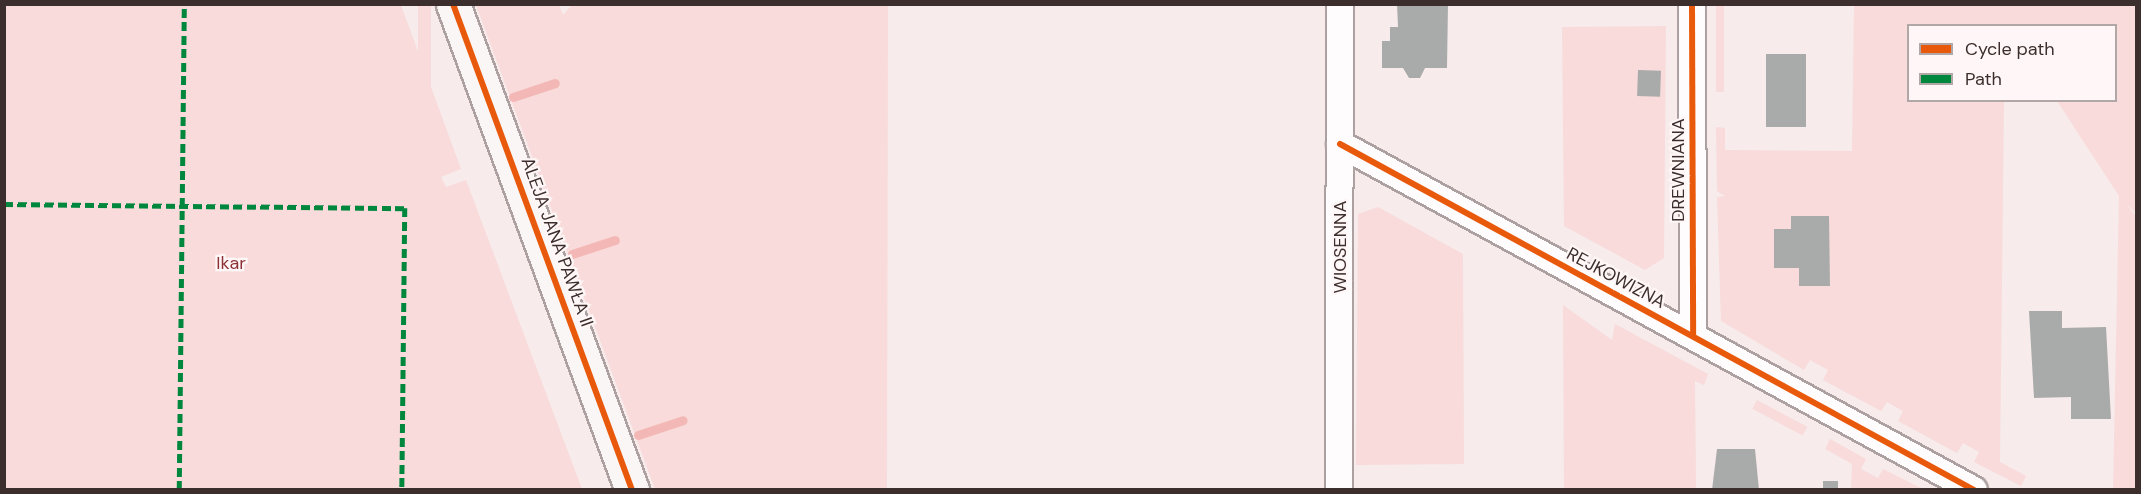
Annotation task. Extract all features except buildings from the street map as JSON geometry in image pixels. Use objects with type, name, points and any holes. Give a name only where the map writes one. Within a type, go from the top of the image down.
[{"type":"street","name":"ALEJA JANA PAWŁA II","points":[[453,4],[632,489]]},
{"type":"street","name":"WIOSENNA","points":[[1339,489],[1340,4]]},
{"type":"street","name":"DREWNIANA","points":[[1692,4],[1693,336]]},
{"type":"street","name":"REJKOWIZNA","points":[[1340,144],[1974,489]]},
{"type":"green space","name":"Ikar","points":[[4,5],[401,5],[461,169],[441,177],[446,187],[466,180],[582,489],[5,489]]},
{"type":"green space","points":[[418,5],[431,5],[431,490],[418,490]]},
{"type":"green space","points":[[476,5],[559,5],[563,15],[572,5],[888,5],[887,489],[655,489]]},
{"type":"green space","points":[[1716,5],[1724,5],[1724,92],[1716,92]]},
{"type":"green space","points":[[1854,5],[2136,5],[2136,213],[2126,204],[2136,216],[2136,489],[2113,489],[2119,196],[2058,102],[2117,102],[2117,24],[1907,24],[1907,102],[2004,102],[2000,462],[2026,476],[2021,486],[1974,462],[1979,452],[1963,443],[1957,453],[1898,421],[1903,411],[1887,402],[1881,411],[1823,380],[1828,370],[1810,360],[1804,370],[1721,321],[1717,197],[1725,196],[1717,191],[1716,127],[1725,128],[1725,150],[1852,151]]},
{"type":"green space","points":[[1666,26],[1664,258],[1645,270],[1564,226],[1562,27]]},
{"type":"green space","points":[[1378,207],[1463,254],[1464,464],[1356,465],[1358,214]]},
{"type":"green space","points":[[1563,305],[1612,340],[1615,324],[1708,374],[1704,385],[1695,381],[1696,489],[1564,489]]},
{"type":"green space","points":[[1757,400],[1807,427],[1803,436],[1752,409]]},
{"type":"green space","points":[[1830,439],[1866,459],[1861,469],[1878,478],[1883,469],[1923,489],[1851,489],[1852,464],[1825,449]]},
{"type":"waterway","points":[[513,97],[555,83]]},
{"type":"waterway","points":[[572,254],[615,240]]},
{"type":"waterway","points":[[638,435],[683,420]]},
{"type":"marked path","points":[[179,490],[184,4]]},
{"type":"marked path","points":[[4,204],[405,208],[402,490]]},
{"type":"cycle path","points":[[453,4],[632,490]]},
{"type":"cycle path","points":[[1692,4],[1693,336]]},
{"type":"cycle path","points":[[1340,144],[1974,490]]}]
